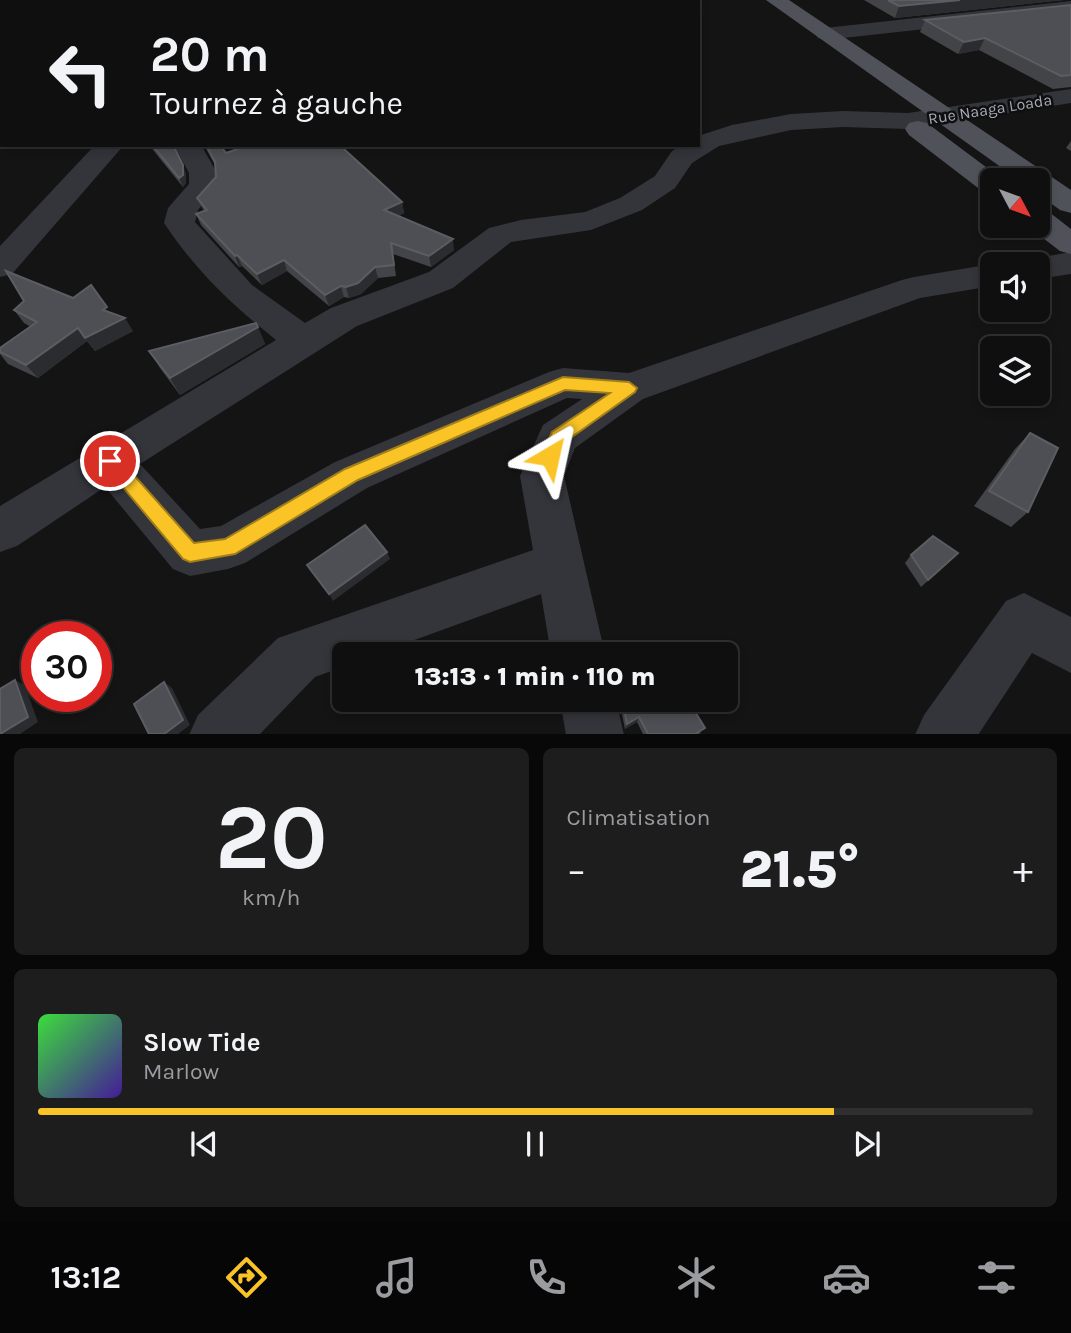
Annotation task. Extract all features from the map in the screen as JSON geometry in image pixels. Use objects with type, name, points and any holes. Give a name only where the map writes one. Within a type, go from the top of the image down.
[{"type":"main road","points":[[766,4],[825,34],[1018,168]]},
{"type":"main road","points":[[766,4],[870,93],[980,176]]},
{"type":"main road","points":[[1050,190],[1071,204]]},
{"type":"main road","points":[[1050,228],[1071,244]]},
{"type":"street","points":[[989,0],[1016,13]]},
{"type":"street","points":[[825,34],[1071,7]]},
{"type":"street","name":"Rue Naaga Loada","points":[[700,143],[732,132],[791,122],[843,119],[908,121],[1071,96]]},
{"type":"street","points":[[0,266],[73,183],[109,147]]},
{"type":"street","points":[[188,147],[203,173],[204,186],[183,208],[179,223],[209,262],[240,293],[303,341]]},
{"type":"street","points":[[0,531],[303,341],[344,317],[441,280],[500,235],[521,229],[591,221],[631,204],[665,182],[677,151]]},
{"type":"street","points":[[1050,266],[1071,263]]},
{"type":"street","points":[[575,642],[542,475],[558,437],[629,388],[914,288],[980,277]]},
{"type":"street","points":[[110,461],[190,553],[228,547],[351,475],[563,383],[629,388]]},
{"type":"street","points":[[218,734],[297,657],[558,564]]},
{"type":"street","points":[[944,734],[1024,619],[1071,646]]},
{"type":"street","points":[[590,712],[595,734]]},
{"type":"building","points":[[888,0],[960,0],[899,6]]},
{"type":"building","points":[[1071,5],[1071,75],[1061,76],[985,38],[964,42],[925,20]]},
{"type":"building","points":[[154,147],[174,147],[183,165],[183,175],[179,178]]},
{"type":"building","points":[[207,147],[222,147],[226,153],[243,147],[343,147],[402,202],[384,210],[453,239],[429,256],[391,243],[394,265],[375,267],[358,283],[341,286],[325,295],[284,260],[257,274],[235,256],[196,214],[207,210],[197,198],[216,177],[215,162]]},
{"type":"building","points":[[6,271],[73,298],[91,285],[107,307],[103,310],[125,318],[85,338],[78,328],[26,365],[0,352],[0,348],[37,322],[14,310],[24,301]]},
{"type":"building","points":[[256,323],[258,327],[170,378],[149,351]]},
{"type":"building","points":[[1030,433],[1058,448],[1028,512],[989,491]]},
{"type":"building","points":[[365,525],[387,552],[329,594],[307,565]]},
{"type":"building","points":[[933,536],[958,553],[928,580],[911,555]]},
{"type":"building","points":[[15,680],[21,697],[21,712],[26,712],[28,717],[0,734],[0,689]]},
{"type":"building","points":[[164,682],[183,720],[164,734],[149,734],[134,704]]},
{"type":"building","points":[[624,712],[695,712],[705,728],[695,734],[648,734],[639,717],[627,724]]},
{"type":"route","points":[[110,461],[190,553],[228,547],[351,475],[563,383],[629,388],[558,437],[550,456]]}]
